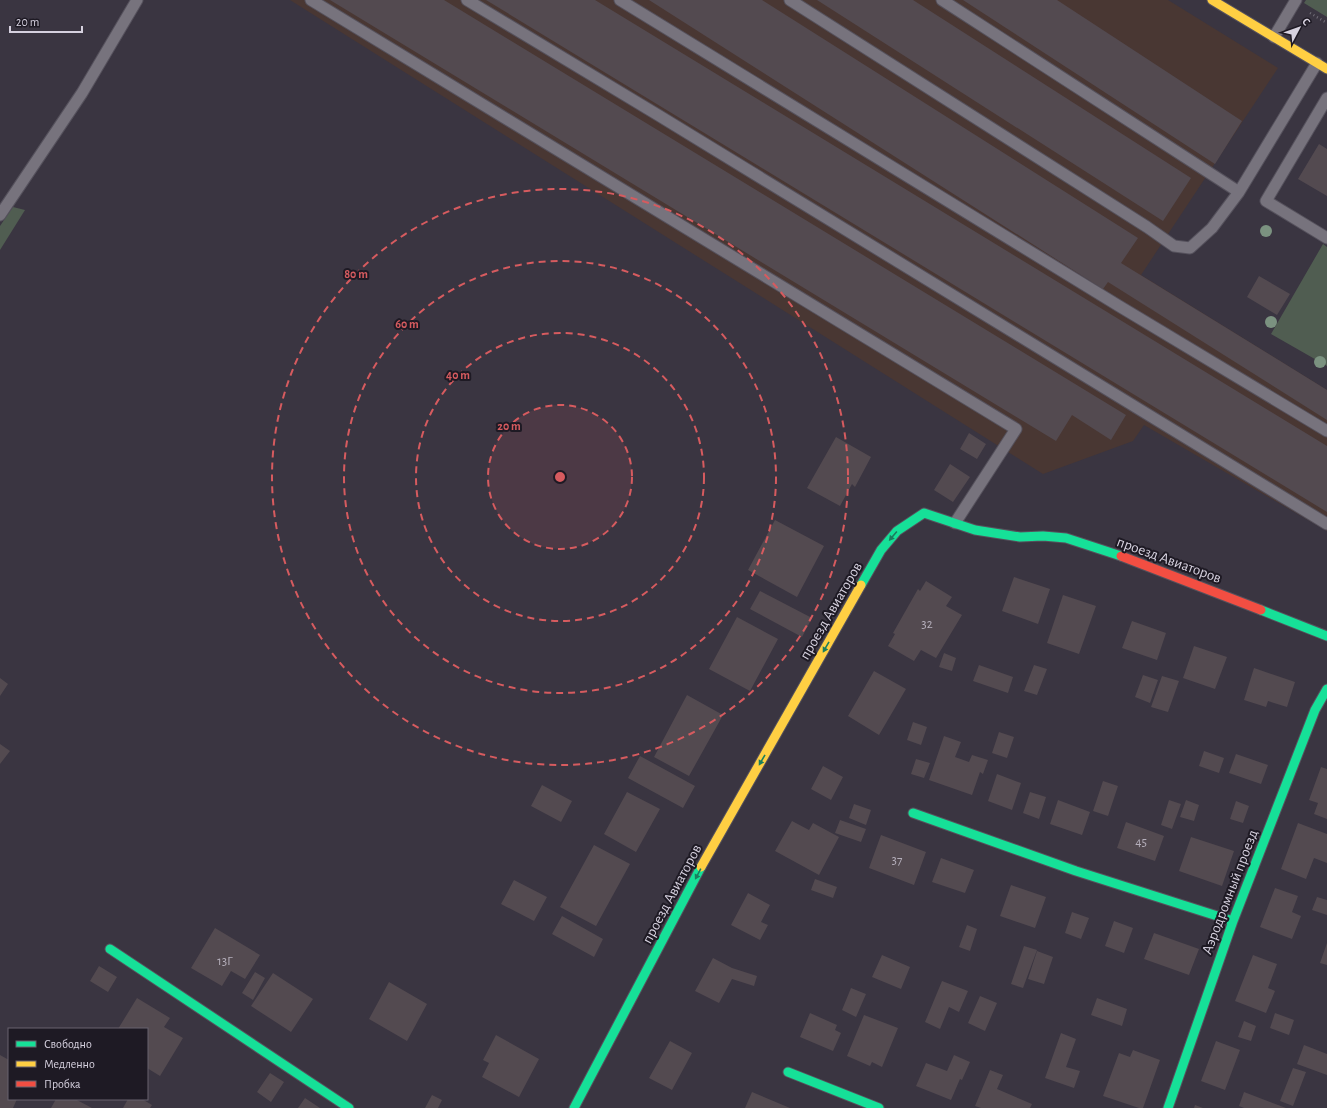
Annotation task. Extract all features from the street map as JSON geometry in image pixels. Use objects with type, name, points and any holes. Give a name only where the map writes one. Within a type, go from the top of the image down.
[{"type":"street","points":[[1212,0],[1327,69]]},
{"type":"street","name":"проезд Авиаторов","points":[[574,1108],[704,862],[878,556],[897,531],[924,513],[975,530],[1020,538],[1043,536],[1066,538],[1124,557],[1327,636]]},
{"type":"street","name":"Аэродромный проезд","points":[[1168,1108],[1233,921],[1315,710],[1327,688]]},
{"type":"street","points":[[913,813],[1076,871],[1233,921]]},
{"type":"street","points":[[110,949],[349,1108]]},
{"type":"street","points":[[788,1072],[879,1108]]},
{"type":"lane","points":[[0,215],[82,93],[137,0]]},
{"type":"lane","points":[[311,0],[1016,429],[955,523]]},
{"type":"lane","points":[[468,0],[658,114],[1327,524]]},
{"type":"lane","points":[[620,0],[1105,298],[1327,431]]},
{"type":"lane","points":[[790,0],[1174,246],[1190,248],[1212,228],[1239,192],[1317,63]]},
{"type":"lane","points":[[942,0],[1239,192]]},
{"type":"lane","points":[[1274,37],[1296,0]]},
{"type":"lane","points":[[1327,98],[1266,201],[1327,238]]},
{"type":"shaded area","points":[[290,0],[1168,0],[1278,68],[1141,275],[1327,390],[1327,531],[1144,425],[1133,441],[1043,474]]},
{"type":"green space","points":[[1306,0],[1327,0],[1327,17],[1304,3]]},
{"type":"green space","points":[[13,207],[25,210],[0,250],[0,226]]},
{"type":"green space","points":[[1323,244],[1327,247],[1327,366],[1271,334]]},
{"type":"building","points":[[330,0],[444,0],[1126,415],[1111,440],[1072,415],[1056,441]]},
{"type":"building","points":[[486,0],[595,0],[1327,446],[1327,512]]},
{"type":"building","points":[[649,0],[762,0],[1138,238],[1121,263],[1327,390],[1327,420],[1108,282],[1103,289]]},
{"type":"building","points":[[817,0],[913,0],[1191,178],[1163,221]]},
{"type":"building","points":[[963,0],[1057,0],[1242,121],[1215,164]]},
{"type":"building","points":[[1319,144],[1327,149],[1327,196],[1298,179]]},
{"type":"building","points":[[1259,276],[1290,294],[1277,315],[1247,297]]},
{"type":"building","points":[[969,433],[986,444],[977,459],[960,449]]},
{"type":"building","points":[[836,437],[871,457],[855,487],[852,484],[840,506],[807,488]]},
{"type":"building","points":[[950,464],[970,477],[953,502],[934,490]]},
{"type":"building","points":[[775,520],[824,546],[797,597],[748,570]]},
{"type":"building","points":[[1014,577],[1050,589],[1038,624],[1002,611]]},
{"type":"building","points":[[926,581],[952,597],[946,606],[962,615],[936,658],[921,650],[914,661],[888,646],[895,634],[893,633],[918,589],[920,591]]},
{"type":"building","points":[[760,591],[812,618],[802,637],[750,609]]},
{"type":"building","points":[[1063,595],[1096,606],[1079,654],[1047,643]]},
{"type":"building","points":[[737,617],[778,639],[750,691],[709,669]]},
{"type":"building","points":[[1132,621],[1166,633],[1157,660],[1122,648]]},
{"type":"building","points":[[1194,646],[1227,657],[1215,689],[1183,678]]},
{"type":"building","points":[[944,653],[956,658],[952,671],[939,667]]},
{"type":"building","points":[[979,665],[1013,677],[1008,693],[973,681]]},
{"type":"building","points":[[1034,665],[1047,669],[1037,695],[1024,691]]},
{"type":"building","points":[[1254,668],[1295,682],[1287,707],[1268,701],[1266,707],[1244,700]]},
{"type":"building","points":[[874,671],[906,689],[879,735],[848,716]]},
{"type":"building","points":[[1143,675],[1158,680],[1150,703],[1135,697]]},
{"type":"building","points":[[1162,676],[1179,681],[1168,712],[1151,707]]},
{"type":"building","points":[[0,678],[8,684],[0,696]]},
{"type":"building","points":[[687,695],[723,715],[689,776],[654,757]]},
{"type":"building","points":[[913,722],[927,727],[921,745],[907,740]]},
{"type":"building","points":[[999,732],[1014,737],[1007,758],[992,753]]},
{"type":"building","points":[[944,736],[961,742],[955,757],[969,762],[972,755],[988,760],[983,774],[980,772],[972,795],[929,780]]},
{"type":"building","points":[[0,744],[10,751],[0,764]]},
{"type":"building","points":[[1204,751],[1224,758],[1219,773],[1199,766]]},
{"type":"building","points":[[1236,754],[1268,765],[1261,784],[1229,773]]},
{"type":"building","points":[[640,756],[695,786],[683,808],[628,778]]},
{"type":"building","points":[[916,759],[930,763],[924,778],[911,774]]},
{"type":"building","points":[[823,766],[843,777],[831,800],[811,789]]},
{"type":"building","points":[[1321,767],[1327,769],[1327,819],[1314,814],[1318,803],[1309,800]]},
{"type":"building","points":[[997,774],[1021,783],[1012,810],[988,801]]},
{"type":"building","points":[[1103,781],[1118,786],[1108,816],[1093,811]]},
{"type":"building","points":[[542,785],[572,801],[561,822],[531,806]]},
{"type":"building","points":[[627,792],[660,809],[636,852],[604,834]]},
{"type":"building","points":[[1030,792],[1046,797],[1039,819],[1023,813]]},
{"type":"building","points":[[1058,800],[1090,812],[1082,835],[1050,824]]},
{"type":"building","points":[[1169,800],[1181,804],[1172,829],[1161,825]]},
{"type":"building","points":[[1186,800],[1199,805],[1194,821],[1180,817]]},
{"type":"building","points":[[1236,801],[1249,806],[1243,823],[1230,819]]},
{"type":"building","points":[[854,804],[871,810],[866,825],[849,818]]},
{"type":"building","points":[[840,820],[866,829],[861,842],[835,833]]},
{"type":"building","points":[[792,821],[809,830],[813,823],[839,837],[819,875],[775,851]]},
{"type":"building","points":[[1126,822],[1164,836],[1155,861],[1117,848]]},
{"type":"building","points":[[1298,823],[1327,834],[1327,863],[1314,858],[1306,879],[1281,869]]},
{"type":"building","points":[[881,835],[926,852],[914,885],[869,868]]},
{"type":"building","points":[[1191,837],[1234,851],[1222,886],[1179,871]]},
{"type":"building","points":[[594,845],[630,864],[596,926],[560,907]]},
{"type":"building","points":[[941,858],[974,870],[965,893],[932,882]]},
{"type":"building","points":[[815,879],[837,887],[833,898],[811,890]]},
{"type":"building","points":[[514,880],[547,897],[534,921],[501,904]]},
{"type":"building","points":[[1011,885],[1046,897],[1035,928],[1000,916]]},
{"type":"building","points":[[1275,888],[1298,896],[1292,912],[1301,916],[1292,939],[1260,927]]},
{"type":"building","points":[[748,893],[770,905],[761,922],[768,925],[760,940],[731,925]]},
{"type":"building","points":[[1317,897],[1327,900],[1327,915],[1312,910]]},
{"type":"building","points":[[1072,912],[1089,918],[1081,939],[1065,933]]},
{"type":"building","points":[[562,916],[603,939],[594,957],[552,934]]},
{"type":"building","points":[[1114,921],[1133,928],[1124,953],[1105,946]]},
{"type":"building","points":[[967,925],[977,929],[970,951],[959,947]]},
{"type":"building","points":[[215,928],[260,955],[245,979],[231,971],[222,986],[191,968]]},
{"type":"building","points":[[1154,933],[1199,949],[1189,975],[1144,959]]},
{"type":"building","points":[[1327,943],[1327,965],[1320,963]]},
{"type":"building","points":[[1024,946],[1037,950],[1023,988],[1011,984]]},
{"type":"building","points":[[1037,951],[1053,957],[1044,984],[1028,979]]},
{"type":"building","points":[[882,955],[910,967],[901,989],[872,977]]},
{"type":"building","points":[[1253,955],[1277,964],[1268,988],[1275,991],[1266,1013],[1235,1001]]},
{"type":"building","points":[[713,958],[732,968],[757,976],[754,986],[732,979],[719,1003],[695,991]]},
{"type":"building","points":[[99,966],[117,977],[108,992],[90,981]]},
{"type":"building","points":[[255,972],[265,978],[253,1000],[242,993]]},
{"type":"building","points":[[273,973],[313,999],[291,1032],[251,1006]]},
{"type":"building","points":[[942,981],[968,991],[959,1012],[949,1007],[940,1029],[925,1022]]},
{"type":"building","points":[[389,982],[427,1004],[407,1041],[369,1019]]},
{"type":"building","points":[[851,988],[866,994],[856,1017],[842,1010]]},
{"type":"building","points":[[980,996],[997,1003],[985,1031],[968,1023]]},
{"type":"building","points":[[137,998],[170,1018],[164,1027],[183,1038],[160,1076],[148,1069],[148,1028],[119,1028]]},
{"type":"building","points":[[1097,998],[1127,1009],[1122,1026],[1091,1015]]},
{"type":"building","points":[[810,1013],[837,1025],[835,1030],[841,1033],[833,1051],[800,1037]]},
{"type":"building","points":[[1275,1013],[1294,1020],[1289,1035],[1270,1028]]},
{"type":"building","points":[[864,1015],[898,1028],[882,1067],[872,1062],[870,1066],[847,1056]]},
{"type":"building","points":[[1244,1021],[1256,1026],[1251,1041],[1238,1037]]},
{"type":"building","points":[[1061,1033],[1076,1039],[1066,1067],[1080,1071],[1074,1088],[1045,1078]]},
{"type":"building","points":[[496,1035],[539,1059],[519,1097],[482,1077],[489,1063],[483,1060]]},
{"type":"building","points":[[670,1041],[692,1053],[672,1090],[649,1078]]},
{"type":"building","points":[[1216,1041],[1240,1050],[1225,1090],[1201,1081]]},
{"type":"building","points":[[1304,1045],[1327,1054],[1327,1075],[1297,1064]]},
{"type":"building","points":[[1133,1050],[1160,1060],[1143,1108],[1103,1096],[1119,1053],[1130,1057]]},
{"type":"building","points":[[0,1055],[8,1059],[8,1100],[17,1100],[13,1108],[0,1108]]},
{"type":"building","points":[[954,1055],[970,1062],[962,1080],[960,1079],[951,1100],[916,1086],[926,1063],[947,1071]]},
{"type":"building","points":[[1293,1068],[1306,1072],[1293,1106],[1280,1101]]},
{"type":"building","points":[[990,1070],[1003,1075],[997,1089],[1032,1104],[1030,1108],[981,1108],[975,1106]]},
{"type":"building","points":[[270,1073],[284,1082],[271,1102],[257,1092]]},
{"type":"building","points":[[752,1092],[790,1108],[745,1108]]},
{"type":"building","points":[[1244,1092],[1286,1108],[1244,1108],[1239,1106]]},
{"type":"building","points":[[432,1095],[442,1100],[438,1108],[425,1108]]},
{"type":"building","points":[[305,1098],[320,1108],[298,1108]]},
{"type":"building","points":[[55,1100],[77,1100],[92,1108],[51,1108]]},
{"type":"building","points":[[127,1100],[144,1100],[152,1105],[150,1108],[123,1108]]},
{"type":"building","points":[[1195,1105],[1203,1108],[1194,1108]]},
{"type":"traffic: fast","points":[[861,585],[881,550],[897,531],[924,513],[975,530],[1020,537],[1043,536],[1066,538],[1121,556]]},
{"type":"traffic: fast","points":[[1261,610],[1327,636]]},
{"type":"traffic: fast","points":[[1168,1108],[1233,921],[1315,710],[1327,689]]},
{"type":"traffic: fast","points":[[913,813],[1076,871],[1233,921]]},
{"type":"traffic: fast","points":[[574,1108],[701,867]]},
{"type":"traffic: fast","points":[[110,949],[349,1108]]},
{"type":"traffic: fast","points":[[788,1072],[879,1108]]},
{"type":"traffic: slow","points":[[1212,0],[1327,69]]},
{"type":"traffic: slow","points":[[701,867],[861,585]]},
{"type":"traffic: jam","points":[[1121,556],[1261,610]]}]
